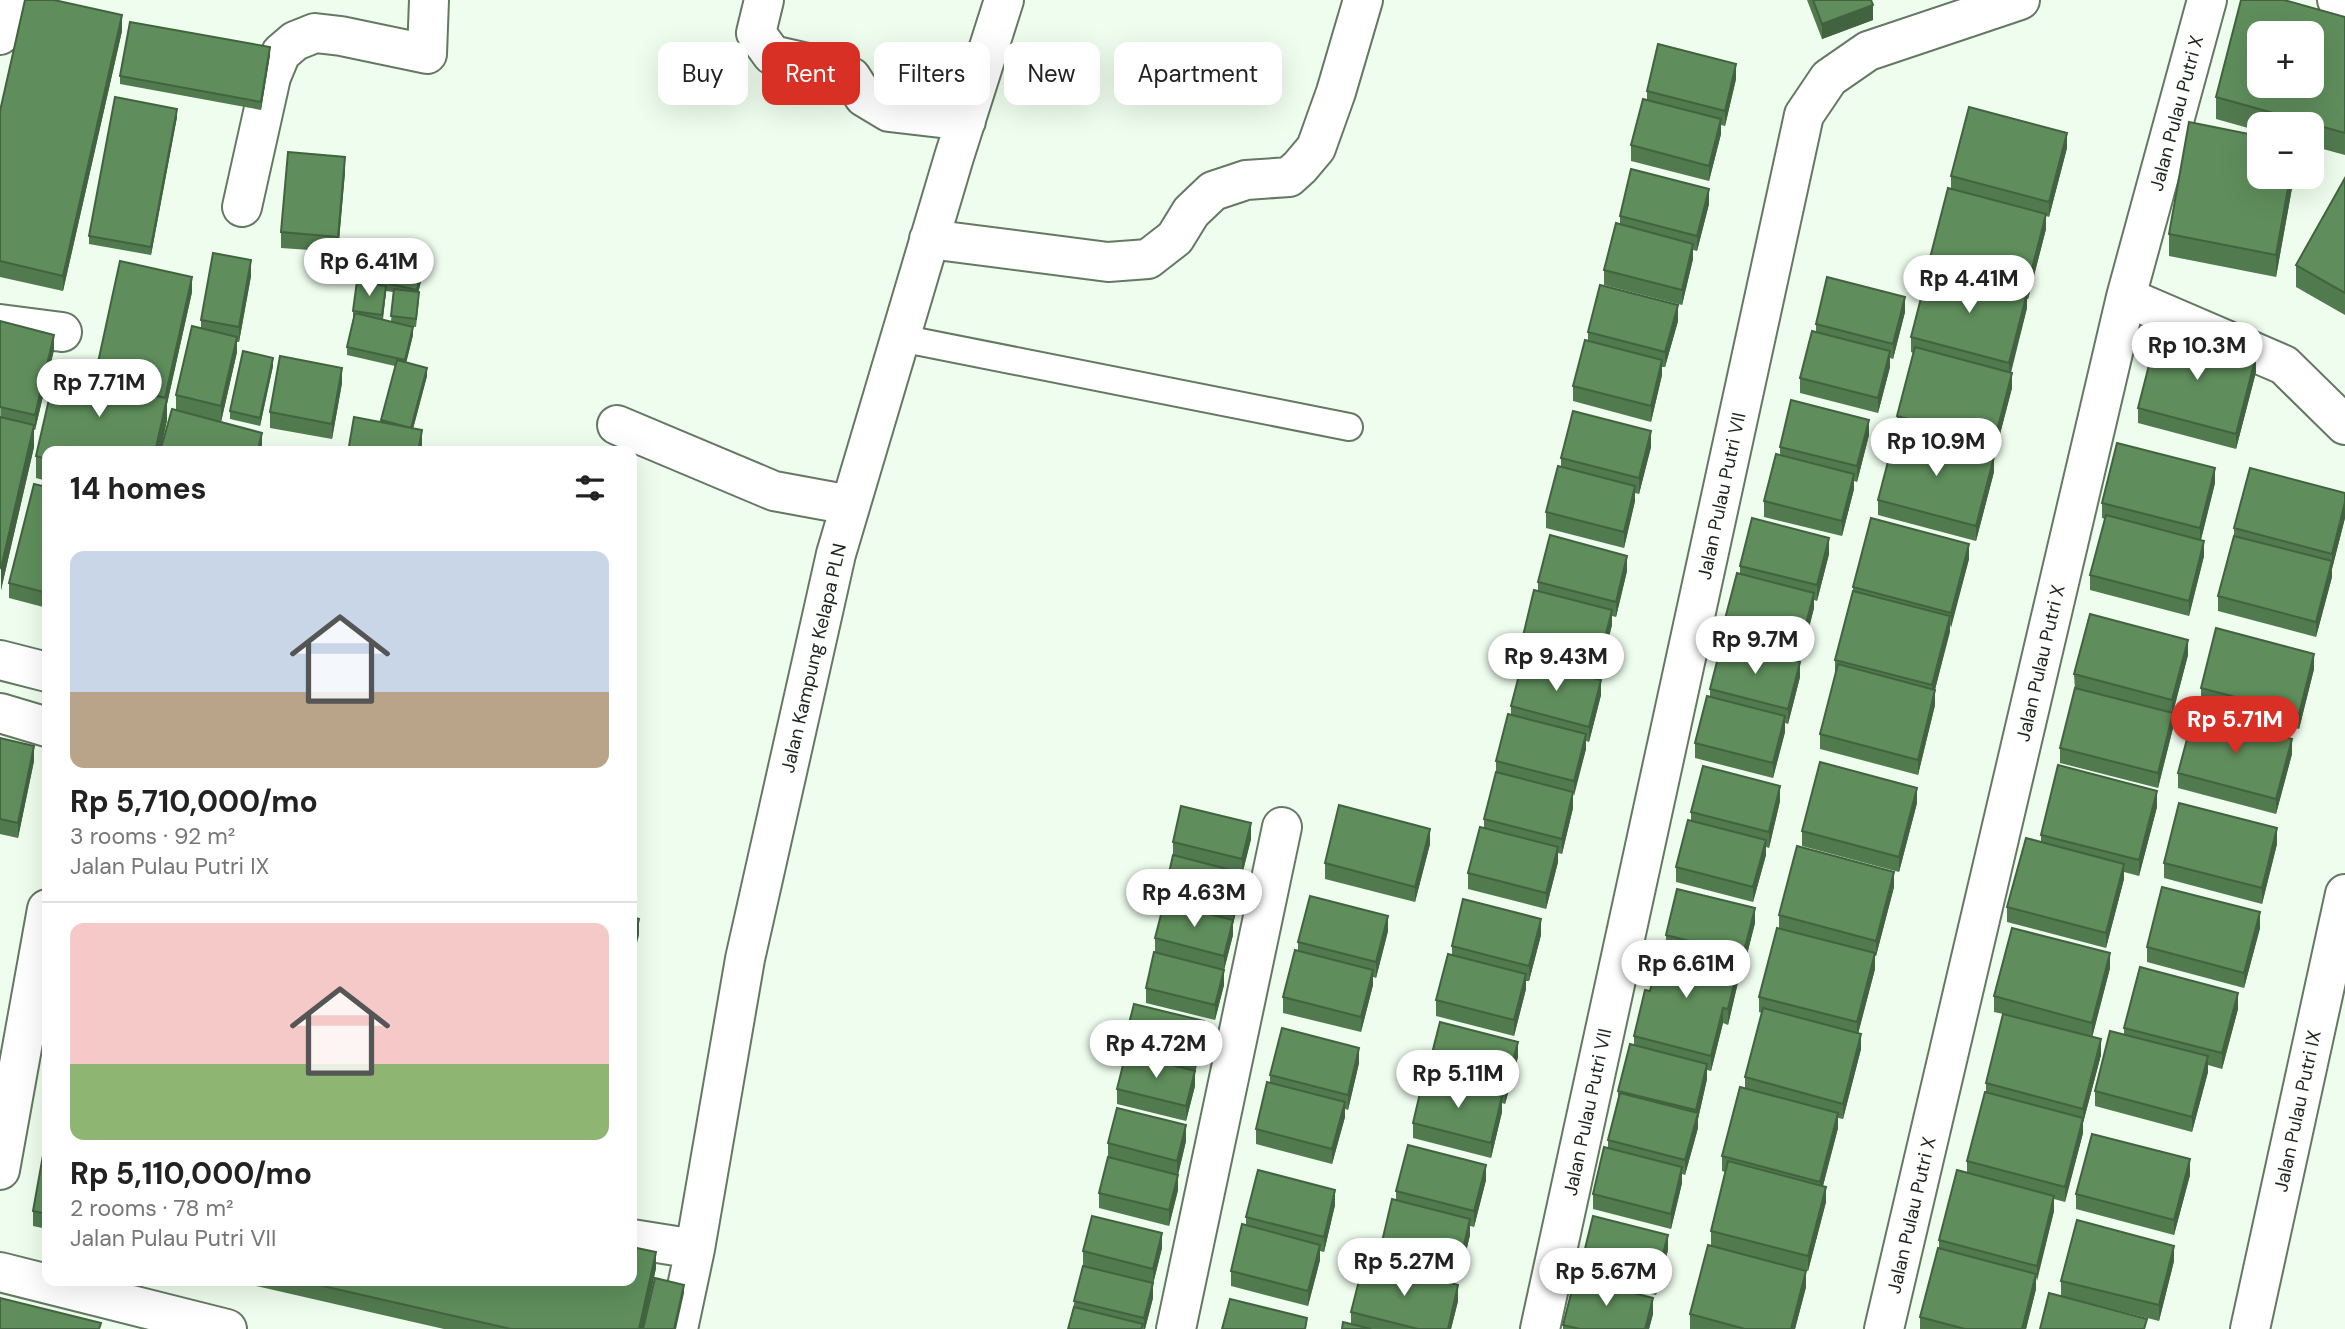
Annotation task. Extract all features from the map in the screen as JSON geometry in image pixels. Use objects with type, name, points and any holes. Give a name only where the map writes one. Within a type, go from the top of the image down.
[{"type":"street","points":[[0,35],[9,0]]},
{"type":"street","points":[[242,207],[271,77],[281,53],[295,41],[315,33],[427,54],[429,0]]},
{"type":"street","points":[[764,0],[756,33],[772,55],[825,67],[851,77],[864,97],[888,112],[966,121]]},
{"type":"street","name":"Jalan Kampung Kelapa PLN","points":[[678,1329],[695,1249],[745,959],[836,554],[929,239],[1004,0]]},
{"type":"street","points":[[929,239],[1108,262],[1148,259],[1175,238],[1191,212],[1213,191],[1246,180],[1289,177],[1316,148],[1336,92],[1363,0]]},
{"type":"street","name":"Jalan Pulau Putri VII","points":[[1539,1329],[1804,115],[1829,78],[1868,51],[2020,0]]},
{"type":"street","name":"Jalan Pulau Putri X","points":[[1884,1329],[2126,297],[2207,0]]},
{"type":"street","points":[[2337,0],[2345,2]]},
{"type":"street","points":[[2126,297],[2284,365],[2345,425]]},
{"type":"street","points":[[0,324],[62,332]]},
{"type":"street","points":[[617,425],[774,491],[850,505]]},
{"type":"street","points":[[0,660],[42,671]]},
{"type":"street","points":[[0,713],[42,726]]},
{"type":"street","points":[[1176,1329],[1282,827]]},
{"type":"street","name":"Jalan Pulau Putri IX","points":[[2250,1329],[2345,894]]},
{"type":"street","points":[[0,1170],[15,1001],[42,923]]},
{"type":"street","points":[[637,1240],[695,1249]]},
{"type":"street","points":[[0,1272],[42,1283]]},
{"type":"street","points":[[56,1286],[227,1329]]},
{"type":"lane","points":[[900,338],[1349,426]]},
{"type":"building","points":[[25,0],[54,0],[122,15],[63,276],[0,261],[0,111]]},
{"type":"building","points":[[1813,0],[1871,0],[1873,5],[1822,24]]},
{"type":"building","points":[[2241,0],[2284,0],[2345,17],[2345,133],[2324,127],[2324,112],[2270,112],[2216,97]]},
{"type":"building","points":[[130,22],[270,47],[261,102],[120,76]]},
{"type":"building","points":[[1658,44],[1736,64],[1725,111],[1647,91]]},
{"type":"building","points":[[115,97],[177,109],[151,247],[89,236]]},
{"type":"building","points":[[1643,99],[1721,119],[1709,166],[1631,145]]},
{"type":"building","points":[[1969,107],[2067,133],[2049,202],[1951,176]]},
{"type":"building","points":[[2189,122],[2247,134],[2247,189],[2288,189],[2276,255],[2169,234]]},
{"type":"building","points":[[288,152],[345,157],[338,237],[281,232]]},
{"type":"building","points":[[1631,169],[1709,189],[1697,236],[1620,216]]},
{"type":"building","points":[[2345,178],[2345,293],[2296,265]]},
{"type":"building","points":[[1948,188],[2046,214],[2028,284],[1930,258]]},
{"type":"building","points":[[1616,223],[1693,244],[1682,290],[1604,270]]},
{"type":"building","points":[[366,247],[424,261],[417,290],[359,277]]},
{"type":"building","points":[[213,253],[251,260],[239,327],[201,320]]},
{"type":"building","points":[[120,261],[192,277],[165,398],[94,381]]},
{"type":"building","points":[[1929,267],[2027,293],[2009,363],[1911,337]]},
{"type":"building","points":[[1827,277],[1905,297],[1893,344],[1816,324]]},
{"type":"building","points":[[357,281],[386,286],[382,315],[353,311]]},
{"type":"building","points":[[1600,285],[1678,305],[1665,352],[1588,332]]},
{"type":"building","points":[[394,289],[419,292],[416,319],[391,316]]},
{"type":"building","points":[[355,313],[413,327],[405,360],[347,347]]},
{"type":"building","points":[[0,321],[54,335],[35,415],[0,407]]},
{"type":"building","points":[[192,326],[237,337],[221,406],[176,395]]},
{"type":"building","points":[[2158,330],[2256,356],[2236,434],[2138,408]]},
{"type":"building","points":[[1812,331],[1890,351],[1878,398],[1800,378]]},
{"type":"building","points":[[1585,340],[1662,360],[1651,406],[1573,386]]},
{"type":"building","points":[[1915,347],[2012,373],[1994,442],[1897,416]]},
{"type":"building","points":[[243,351],[273,358],[260,418],[230,411]]},
{"type":"building","points":[[280,356],[342,368],[332,424],[270,412]]},
{"type":"building","points":[[397,360],[427,368],[411,428],[381,420]]},
{"type":"building","points":[[55,373],[167,398],[156,446],[42,446],[42,458],[36,456]]},
{"type":"building","points":[[1791,400],[1869,420],[1857,466],[1780,447]]},
{"type":"building","points":[[172,409],[262,433],[259,446],[162,446]]},
{"type":"building","points":[[1573,411],[1651,431],[1639,478],[1561,458]]},
{"type":"building","points":[[0,417],[34,425],[1,568],[0,567]]},
{"type":"building","points":[[354,417],[422,430],[419,446],[349,446]]},
{"type":"building","points":[[1896,431],[1994,457],[1976,526],[1878,500]]},
{"type":"building","points":[[2117,443],[2215,468],[2200,528],[2102,503]]},
{"type":"building","points":[[1776,454],[1854,474],[1842,521],[1764,501]]},
{"type":"building","points":[[1558,466],[1635,486],[1624,532],[1546,512]]},
{"type":"building","points":[[2250,468],[2345,493],[2332,554],[2234,528]]},
{"type":"building","points":[[34,484],[42,486],[42,592],[9,583]]},
{"type":"building","points":[[2106,515],[2204,541],[2189,601],[2090,575]]},
{"type":"building","points":[[1752,518],[1829,538],[1817,585],[1740,566]]},
{"type":"building","points":[[1871,518],[1969,544],[1951,613],[1853,587]]},
{"type":"building","points":[[1550,535],[1627,556],[1616,602],[1538,582]]},
{"type":"building","points":[[2234,536],[2332,561],[2316,622],[2218,596]]},
{"type":"building","points":[[1737,573],[1814,593],[1802,639],[1725,619]]},
{"type":"building","points":[[1534,590],[1612,610],[1600,657],[1523,636]]},
{"type":"building","points":[[1853,591],[1950,616],[1932,685],[1835,660]]},
{"type":"building","points":[[2090,614],[2188,640],[2172,700],[2074,674]]},
{"type":"building","points":[[2216,628],[2314,654],[2299,714],[2201,688]]},
{"type":"building","points":[[1722,642],[1800,662],[1788,709],[1710,689]]},
{"type":"building","points":[[1523,660],[1601,680],[1589,727],[1511,706]]},
{"type":"building","points":[[1838,664],[1935,690],[1918,760],[1820,734]]},
{"type":"building","points":[[2075,688],[2173,713],[2158,773],[2060,748]]},
{"type":"building","points":[[1707,696],[1785,716],[1773,763],[1695,743]]},
{"type":"building","points":[[2194,713],[2292,739],[2276,799],[2178,773]]},
{"type":"building","points":[[1508,714],[1586,734],[1574,781],[1496,761]]},
{"type":"building","points":[[0,738],[34,746],[18,823],[0,819]]},
{"type":"building","points":[[1820,762],[1917,788],[1899,857],[1802,831]]},
{"type":"building","points":[[2058,765],[2157,791],[2139,860],[2041,835]]},
{"type":"building","points":[[1703,766],[1780,786],[1769,832],[1691,812]]},
{"type":"building","points":[[1496,772],[1573,792],[1562,839],[1484,819]]},
{"type":"building","points":[[2179,803],[2277,828],[2262,888],[2164,863]]},
{"type":"building","points":[[1339,805],[1430,829],[1415,887],[1325,863]]},
{"type":"building","points":[[1181,806],[1251,823],[1242,859],[1173,842]]},
{"type":"building","points":[[1688,820],[1766,840],[1753,887],[1676,867]]},
{"type":"building","points":[[1480,827],[1558,847],[1546,893],[1468,873]]},
{"type":"building","points":[[2026,838],[2124,864],[2106,933],[2007,907]]},
{"type":"building","points":[[1797,846],[1894,872],[1876,941],[1779,915]]},
{"type":"building","points":[[1173,855],[1242,873],[1233,909],[1165,891]]},
{"type":"building","points":[[2162,887],[2260,912],[2244,973],[2147,947]]},
{"type":"building","points":[[1677,889],[1755,908],[1743,955],[1666,935]]},
{"type":"building","points":[[1310,896],[1388,916],[1376,962],[1298,942]]},
{"type":"building","points":[[1463,899],[1541,919],[1529,966],[1452,946]]},
{"type":"building","points":[[1164,903],[1233,920],[1224,956],[1155,938]]},
{"type":"building","points":[[1777,928],[1875,953],[1857,1022],[1759,997]]},
{"type":"building","points":[[2012,928],[2110,953],[2092,1023],[1994,996]]},
{"type":"building","points":[[1662,943],[1739,963],[1728,1009],[1723,1008],[1711,1056],[1634,1036],[1645,990],[1650,991]]},
{"type":"building","points":[[1295,950],[1373,970],[1361,1017],[1283,997]]},
{"type":"building","points":[[1154,952],[1224,970],[1215,1005],[1146,988]]},
{"type":"building","points":[[1448,954],[1526,974],[1514,1020],[1436,1000]]},
{"type":"building","points":[[2140,967],[2238,993],[2222,1053],[2124,1028]]},
{"type":"building","points":[[1134,1004],[1204,1021],[1195,1057],[1125,1039]]},
{"type":"building","points":[[1763,1008],[1861,1034],[1843,1104],[1745,1077]]},
{"type":"building","points":[[2003,1014],[2101,1039],[2083,1109],[1986,1083]]},
{"type":"building","points":[[1440,1022],[1518,1042],[1505,1089],[1428,1069]]},
{"type":"building","points":[[1282,1028],[1359,1048],[1348,1095],[1270,1075]]},
{"type":"building","points":[[2110,1031],[2208,1056],[2192,1117],[2095,1091]]},
{"type":"building","points":[[1630,1044],[1707,1064],[1696,1110],[1618,1091]]},
{"type":"building","points":[[1126,1053],[1195,1071],[1186,1106],[1117,1089]]},
{"type":"building","points":[[1424,1076],[1502,1096],[1491,1143],[1413,1123]]},
{"type":"building","points":[[1267,1082],[1345,1102],[1332,1149],[1256,1129]]},
{"type":"building","points":[[1740,1087],[1838,1113],[1820,1182],[1722,1156]]},
{"type":"building","points":[[1985,1092],[2083,1118],[2065,1187],[1967,1161]]},
{"type":"building","points":[[1620,1093],[1698,1113],[1685,1160],[1608,1140]]},
{"type":"building","points":[[1117,1108],[1186,1125],[1177,1161],[1108,1143]]},
{"type":"building","points":[[2092,1134],[2190,1159],[2174,1220],[2076,1194]]},
{"type":"building","points":[[1408,1145],[1486,1165],[1474,1211],[1396,1191]]},
{"type":"building","points":[[1604,1147],[1682,1167],[1671,1214],[1593,1194]]},
{"type":"building","points":[[1108,1157],[1178,1175],[1169,1210],[1099,1193]]},
{"type":"building","points":[[42,1161],[42,1213],[33,1211]]},
{"type":"building","points":[[1728,1161],[1826,1187],[1808,1256],[1711,1231]]},
{"type":"building","points":[[1258,1170],[1335,1190],[1324,1237],[1246,1217]]},
{"type":"building","points":[[1957,1170],[2054,1196],[2037,1266],[1939,1240]]},
{"type":"building","points":[[1392,1199],[1470,1219],[1459,1266],[1381,1246]]},
{"type":"building","points":[[1092,1216],[1162,1233],[1153,1269],[1083,1251]]},
{"type":"building","points":[[1593,1216],[1668,1235],[1656,1280],[1582,1261]]},
{"type":"building","points":[[2077,1220],[2174,1246],[2159,1305],[2061,1281]]},
{"type":"building","points":[[1242,1224],[1320,1245],[1308,1291],[1231,1271]]},
{"type":"building","points":[[1708,1245],[1806,1271],[1791,1329],[1745,1329],[1690,1314]]},
{"type":"building","points":[[637,1248],[656,1252],[639,1329],[511,1329],[323,1286],[637,1286]]},
{"type":"building","points":[[1938,1248],[2036,1274],[2022,1329],[1965,1329],[1920,1317]]},
{"type":"building","points":[[1364,1261],[1458,1285],[1448,1329],[1418,1329],[1351,1312]]},
{"type":"building","points":[[1083,1266],[1153,1283],[1144,1318],[1074,1301]]},
{"type":"building","points":[[655,1278],[684,1285],[674,1329],[643,1329]]},
{"type":"building","points":[[1575,1278],[1653,1298],[1645,1329],[1580,1329],[1563,1325]]},
{"type":"building","points":[[2049,1293],[2147,1319],[2144,1329],[2040,1329]]},
{"type":"building","points":[[0,1298],[101,1323],[99,1329],[0,1329]]},
{"type":"building","points":[[1230,1299],[1307,1318],[1305,1329],[1222,1329]]},
{"type":"building","points":[[1074,1307],[1143,1324],[1141,1329],[1068,1329]]},
{"type":"building","points":[[1343,1322],[1371,1329],[1342,1329]]}]
